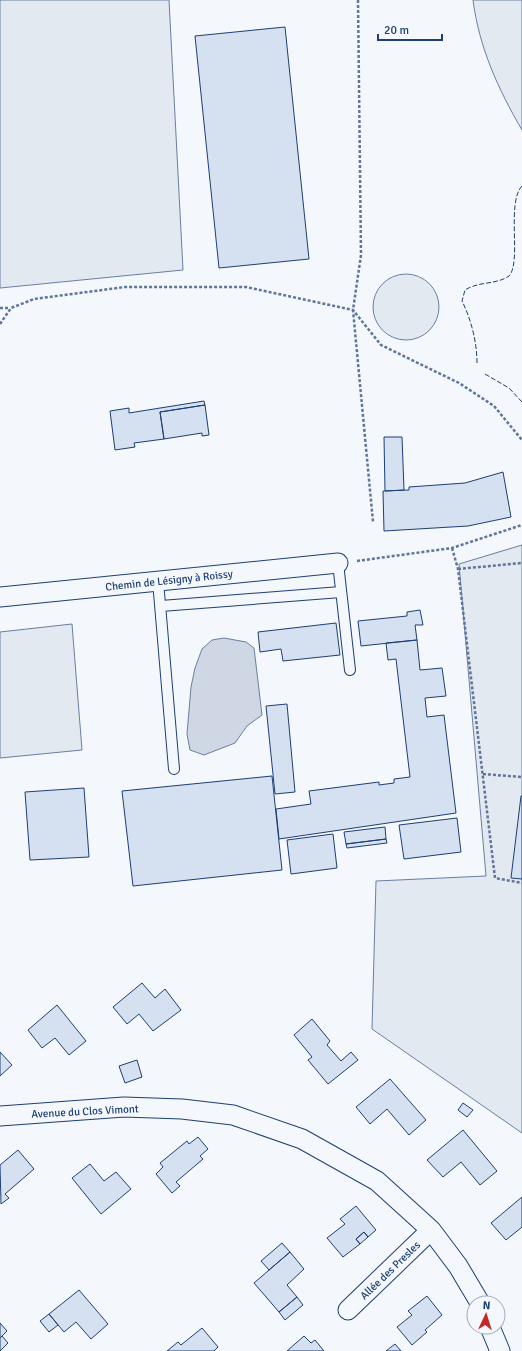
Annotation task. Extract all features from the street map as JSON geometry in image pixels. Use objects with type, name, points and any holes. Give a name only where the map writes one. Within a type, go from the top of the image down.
[{"type":"street","name":"Chemin de Lésigny à Roissy","points":[[0,597],[338,562]]},
{"type":"street","name":"Avenue du Clos Vimont","points":[[0,1116],[124,1107],[182,1109],[233,1116],[302,1139],[376,1181],[431,1230],[458,1266],[475,1295]]},
{"type":"street","name":"Allée des Presles","points":[[348,1310],[431,1230]]},
{"type":"street","points":[[493,1335],[500,1351]]},
{"type":"lane","points":[[338,562],[350,670]]},
{"type":"lane","points":[[158,581],[174,769]]},
{"type":"lane","points":[[160,606],[341,592]]},
{"type":"path","points":[[358,0],[361,255],[353,310],[373,522]]},
{"type":"path","points":[[0,308],[10,308],[34,299],[125,287],[246,287],[353,310],[381,345],[459,383],[494,406],[522,440]]},
{"type":"path","points":[[0,324],[10,308]]},
{"type":"path","points":[[338,562],[452,548],[522,525]]},
{"type":"path","points":[[452,548],[458,569],[495,878],[522,883]]},
{"type":"path","points":[[458,569],[522,563]]},
{"type":"path","points":[[483,774],[522,777]]},
{"type":"shaded area","points":[[0,0],[169,0],[183,270],[0,288]]},
{"type":"shaded area","points":[[473,0],[522,0],[522,130],[505,99],[491,67],[480,34]]},
{"type":"shaded area","points":[[406,274],[419,276],[429,284],[437,294],[439,307],[437,320],[429,330],[419,338],[406,340],[393,338],[383,330],[375,320],[373,307],[375,294],[383,284],[393,276]]},
{"type":"shaded area","points":[[522,545],[522,1133],[372,1029],[376,881],[486,876],[459,564]]},
{"type":"shaded area","points":[[72,624],[82,750],[0,758],[0,632]]},
{"type":"shaded area","points":[[224,638],[246,642],[254,648],[262,715],[247,726],[235,743],[204,755],[190,750],[187,734],[191,687],[195,668],[202,649],[212,640]]},
{"type":"building","points":[[285,27],[309,259],[219,268],[195,36]]},
{"type":"building","points":[[204,401],[205,405],[160,412],[164,439],[134,443],[135,447],[115,450],[110,411],[129,408],[129,413]]},
{"type":"building","points":[[205,405],[209,435],[202,436],[202,433],[164,439],[160,412]]},
{"type":"building","points":[[384,437],[402,437],[404,490],[385,491]]},
{"type":"building","points":[[503,472],[511,517],[468,526],[384,531],[383,491],[409,490],[409,487],[465,483]]},
{"type":"building","points":[[420,610],[423,625],[415,625],[417,640],[361,646],[358,621],[407,616],[407,612]]},
{"type":"building","points":[[336,623],[340,655],[283,661],[281,649],[260,652],[258,632]]},
{"type":"building","points":[[417,640],[420,670],[442,668],[446,696],[425,698],[427,717],[444,715],[456,813],[279,839],[276,809],[311,804],[309,791],[379,782],[379,785],[394,783],[394,779],[410,777],[396,659],[388,660],[386,643]]},
{"type":"building","points":[[287,704],[295,792],[275,794],[266,706]]},
{"type":"building","points":[[272,776],[282,870],[133,886],[122,791]]},
{"type":"building","points":[[84,788],[89,857],[30,860],[25,792]]},
{"type":"building","points":[[522,796],[522,879],[511,878]]},
{"type":"building","points":[[457,818],[461,852],[404,859],[399,825]]},
{"type":"building","points":[[385,827],[386,839],[346,844],[344,832]]},
{"type":"building","points":[[333,834],[337,868],[291,874],[287,840]]},
{"type":"building","points":[[386,839],[387,843],[347,848],[346,844]]},
{"type":"building","points":[[142,983],[155,998],[165,989],[181,1010],[153,1031],[139,1014],[127,1024],[113,1007]]},
{"type":"building","points":[[57,1005],[86,1041],[69,1055],[55,1038],[42,1048],[28,1030]]},
{"type":"building","points":[[312,1019],[330,1041],[327,1045],[341,1061],[351,1052],[358,1060],[328,1084],[308,1060],[312,1057],[294,1035]]},
{"type":"building","points":[[0,1052],[12,1065],[0,1076]]},
{"type":"building","points":[[137,1060],[142,1077],[125,1083],[119,1066]]},
{"type":"building","points":[[390,1079],[426,1120],[409,1135],[387,1109],[370,1124],[356,1107]]},
{"type":"building","points":[[463,1103],[473,1110],[467,1117],[458,1110]]},
{"type":"building","points":[[463,1130],[497,1171],[480,1185],[461,1162],[443,1177],[427,1160]]},
{"type":"building","points":[[198,1137],[208,1149],[200,1156],[203,1159],[176,1182],[180,1186],[172,1193],[156,1174],[163,1167],[160,1163],[187,1141],[189,1144]]},
{"type":"building","points":[[18,1150],[34,1169],[5,1194],[9,1198],[1,1204],[0,1165]]},
{"type":"building","points":[[90,1164],[104,1181],[116,1172],[131,1189],[101,1214],[72,1178]]},
{"type":"building","points":[[522,1197],[522,1227],[506,1240],[491,1223]]},
{"type":"building","points":[[356,1206],[376,1230],[368,1237],[364,1232],[356,1239],[360,1244],[343,1257],[327,1238],[345,1224],[340,1219]]},
{"type":"building","points":[[364,1232],[368,1237],[360,1244],[356,1239]]},
{"type":"building","points":[[282,1243],[290,1252],[269,1270],[261,1261]]},
{"type":"building","points":[[290,1252],[304,1269],[287,1285],[297,1297],[279,1312],[254,1283]]},
{"type":"building","points":[[79,1290],[108,1324],[91,1339],[76,1322],[64,1332],[49,1314]]},
{"type":"building","points":[[427,1296],[442,1315],[425,1330],[427,1332],[412,1345],[397,1327],[412,1315],[408,1311]]},
{"type":"building","points":[[297,1297],[303,1305],[285,1320],[279,1312]]},
{"type":"building","points":[[49,1314],[58,1325],[49,1332],[40,1321]]},
{"type":"building","points":[[0,1323],[7,1331],[0,1338]]},
{"type":"building","points":[[202,1328],[218,1347],[214,1351],[167,1351],[178,1342],[181,1345]]},
{"type":"building","points":[[2,1336],[8,1343],[0,1351],[0,1338]]},
{"type":"building","points":[[304,1336],[311,1343],[315,1340],[324,1351],[287,1351]]},
{"type":"building","points":[[395,1344],[401,1351],[386,1351]]},
{"type":"fence","points":[[477,363],[473,331],[462,301],[465,290],[476,285],[504,279],[509,276],[513,269],[515,246],[515,205],[517,194],[522,186]]},
{"type":"fence","points":[[485,374],[509,388],[522,402]]}]
